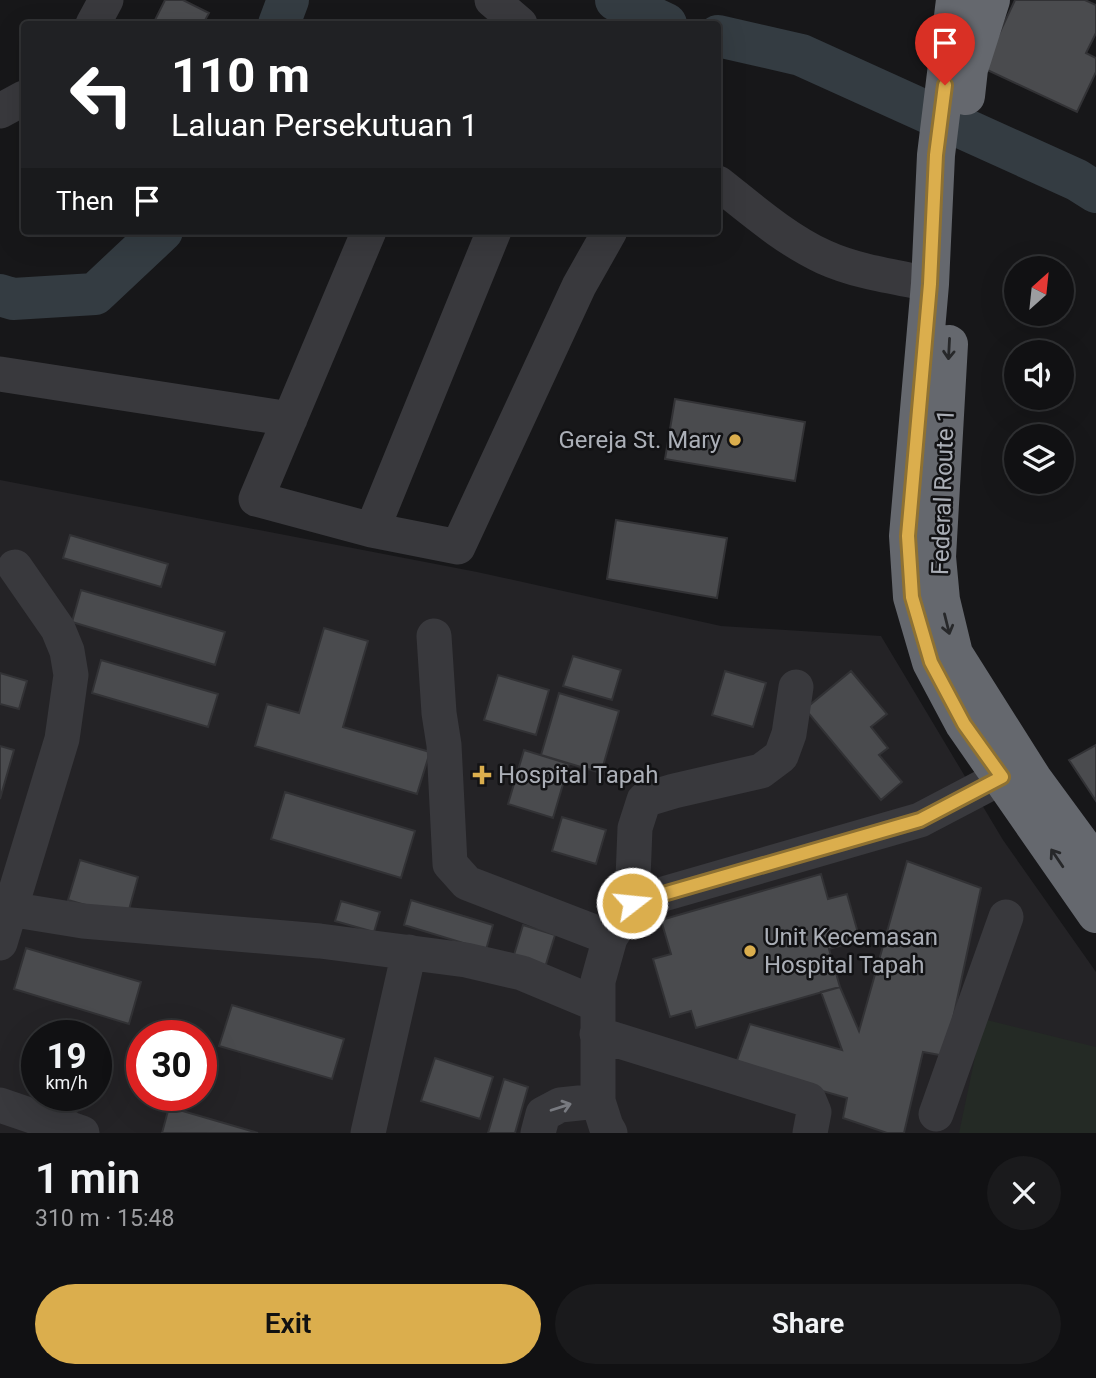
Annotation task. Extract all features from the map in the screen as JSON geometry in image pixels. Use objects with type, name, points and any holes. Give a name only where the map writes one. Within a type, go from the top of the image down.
[{"type":"highway","points":[[955,0],[958,66],[930,284],[908,536],[912,597],[931,662],[964,724],[1013,770],[1096,915]]},
{"type":"highway","points":[[958,66],[991,0]]},
{"type":"highway","name":"Federal Route 1","points":[[947,156],[937,557],[941,600],[954,654],[1013,770],[1096,865]]},
{"type":"street","points":[[95,21],[106,0]]},
{"type":"street","points":[[492,0],[516,21]]},
{"type":"street","points":[[0,111],[21,100]]},
{"type":"street","points":[[721,185],[773,226],[824,257],[869,272],[930,284]]},
{"type":"street","points":[[367,235],[256,499],[372,530],[458,547],[579,286],[608,235]]},
{"type":"street","points":[[372,530],[492,235]]},
{"type":"street","points":[[0,374],[290,419]]},
{"type":"street","points":[[15,567],[58,629],[67,651],[71,675],[62,739],[3,930],[83,920],[320,941],[466,960],[522,973],[597,1019],[809,1100],[814,1112],[810,1133]]},
{"type":"street","points":[[434,636],[444,746],[450,864],[467,883],[610,938]]},
{"type":"street","points":[[610,1133],[598,1101],[598,981],[610,938],[632,903],[635,828],[644,800],[761,771],[781,756],[789,734],[796,687]]},
{"type":"street","points":[[632,903],[920,820],[1013,770]]},
{"type":"street","points":[[936,1114],[1006,917]]},
{"type":"street","points":[[368,1133],[408,952]]},
{"type":"street","points":[[538,1133],[543,1114],[561,1105],[598,1101]]},
{"type":"street","points":[[0,1105],[82,1133]]},
{"type":"shaded area","name":"Hospital Tapah","points":[[0,480],[477,572],[721,626],[881,636],[1003,840],[1096,972],[1096,1133],[0,1133]]},
{"type":"shaded area","points":[[983,1019],[1096,1047],[1096,1133],[959,1133]]},
{"type":"building","points":[[165,0],[183,0],[209,13],[205,21],[155,20]]},
{"type":"building","points":[[1015,0],[1085,0],[1096,5],[1096,33],[1086,53],[1096,58],[1096,72],[1077,112],[983,68]]},
{"type":"building","name":"Gereja St. Mary","points":[[675,399],[805,422],[795,481],[665,459]]},
{"type":"building","points":[[616,520],[727,538],[717,598],[607,579]]},
{"type":"building","points":[[70,535],[168,564],[161,587],[63,558]]},
{"type":"building","points":[[81,590],[225,632],[215,665],[72,622]]},
{"type":"building","points":[[324,628],[368,641],[343,727],[430,752],[417,794],[255,746],[267,704],[299,713]]},
{"type":"building","points":[[573,656],[621,670],[612,700],[563,686]]},
{"type":"building","points":[[101,660],[218,694],[208,727],[92,693]]},
{"type":"building","points":[[725,671],[766,683],[753,727],[712,715]]},
{"type":"building","points":[[851,671],[887,714],[871,727],[888,748],[879,755],[902,782],[881,800],[805,709]]},
{"type":"building","points":[[0,673],[27,681],[19,709],[0,704]]},
{"type":"building","points":[[498,675],[549,690],[536,735],[484,720]]},
{"type":"building","points":[[559,693],[619,711],[601,773],[541,755]]},
{"type":"building","points":[[1096,745],[1096,801],[1069,760]]},
{"type":"building","points":[[0,746],[14,750],[0,799]]},
{"type":"building","points":[[524,750],[569,764],[553,818],[508,804]]},
{"type":"building","points":[[285,792],[415,831],[401,878],[271,839]]},
{"type":"building","points":[[562,817],[606,830],[596,864],[552,851]]},
{"type":"building","points":[[80,860],[138,877],[127,917],[68,900]]},
{"type":"building","points":[[907,861],[981,888],[945,1056],[923,1052],[904,1133],[887,1133],[843,1118],[847,1098],[735,1066],[750,1024],[842,1050],[821,992],[840,987],[859,1031]]},
{"type":"building","name":"Unit Kecemasan Hospital Tapah","points":[[821,874],[828,899],[847,894],[860,940],[829,949],[840,987],[696,1028],[691,1011],[670,1017],[653,959],[671,954],[661,920]]},
{"type":"building","points":[[411,900],[493,925],[486,950],[404,925]]},
{"type":"building","points":[[341,901],[380,912],[374,932],[335,921]]},
{"type":"building","points":[[523,925],[555,935],[543,974],[511,965]]},
{"type":"building","points":[[26,948],[141,982],[130,1020],[126,1020],[126,1023],[14,989]]},
{"type":"building","points":[[232,1005],[344,1039],[332,1079],[219,1046]]},
{"type":"building","points":[[435,1058],[493,1077],[480,1119],[421,1101]]},
{"type":"building","points":[[504,1079],[528,1087],[515,1133],[488,1133]]},
{"type":"building","points":[[43,1111],[77,1111],[74,1121]]},
{"type":"building","points":[[168,1111],[183,1111],[258,1133],[162,1133]]},
{"type":"waterway","points":[[280,21],[288,0]]},
{"type":"waterway","points":[[616,0],[660,21]]},
{"type":"waterway","points":[[721,37],[801,55],[1077,180],[1096,192]]},
{"type":"waterway","points":[[0,295],[13,299],[95,294],[158,235]]},
{"type":"place","name":"Gereja St. Mary","points":[[735,440]]},
{"type":"place","name":"Hospital Tapah","points":[[482,775]]},
{"type":"place","name":"Unit Kecemasan Hospital Tapah","points":[[750,951]]},
{"type":"route","points":[[632,903],[920,820],[1002,777],[964,724],[931,662],[912,597],[908,536],[930,284],[936,155],[945,85]]}]
